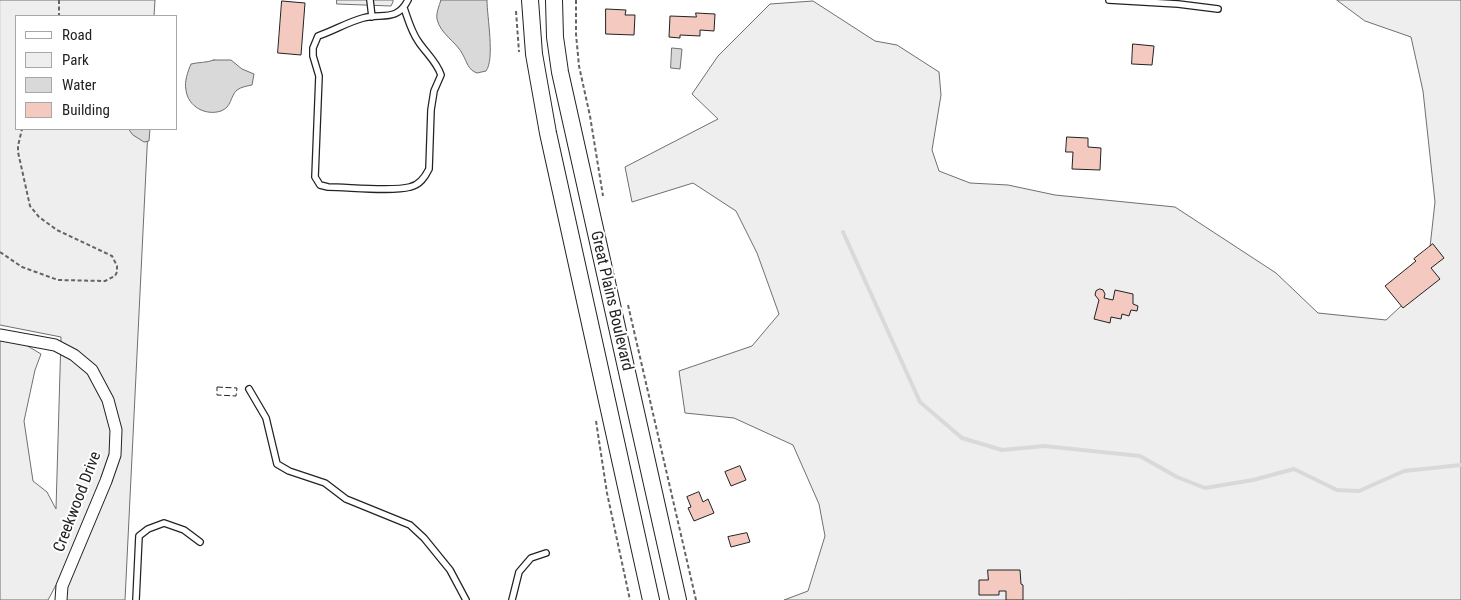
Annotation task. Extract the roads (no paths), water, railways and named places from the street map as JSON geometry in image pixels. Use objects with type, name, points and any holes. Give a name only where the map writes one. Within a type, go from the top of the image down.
[{"type":"main road","name":"Great Plains Boulevard","points":[[530,0],[534,54],[548,133],[651,600]]},
{"type":"main road","name":"Great Plains Boulevard","points":[[554,0],[555,37],[560,72],[678,600]]},
{"type":"street","name":"Creekwood Drive","points":[[0,335],[54,345],[74,355],[92,370],[108,400],[116,430],[115,455],[62,586],[61,600]]},
{"type":"lane","points":[[370,0],[372,18]]},
{"type":"lane","points":[[404,8],[416,39],[441,75],[434,91],[431,110],[429,169],[425,178],[419,183],[403,188],[328,187],[320,185],[315,177],[319,76],[312,56],[318,36],[364,18],[397,14],[404,8],[408,0]]},
{"type":"lane","points":[[1108,0],[1178,4],[1218,9]]},
{"type":"lane","points":[[249,389],[266,418],[276,464],[289,471],[326,483],[346,499],[410,525],[424,538],[450,570],[466,600]]},
{"type":"lane","points":[[136,600],[139,536],[148,529],[164,522],[184,530],[200,542]]},
{"type":"lane","points":[[512,600],[519,572],[531,558],[546,553]]},
{"type":"water","points":[[441,0],[487,0],[490,57],[486,71],[477,73],[472,70],[460,50],[441,29],[437,17]]},
{"type":"water","points":[[672,48],[682,49],[680,69],[671,68]]},
{"type":"water","points":[[214,60],[231,60],[242,69],[254,74],[252,85],[237,90],[225,109],[209,112],[199,109],[190,101],[187,96],[186,84],[191,64]]},
{"type":"water","points":[[130,130],[150,130],[149,141],[144,142],[133,135]]},
{"type":"waterway","points":[[843,232],[920,402],[962,438],[1002,450],[1044,446],[1140,456],[1177,477],[1205,488],[1253,480],[1294,469],[1337,490],[1359,491],[1404,471],[1461,465]]}]
